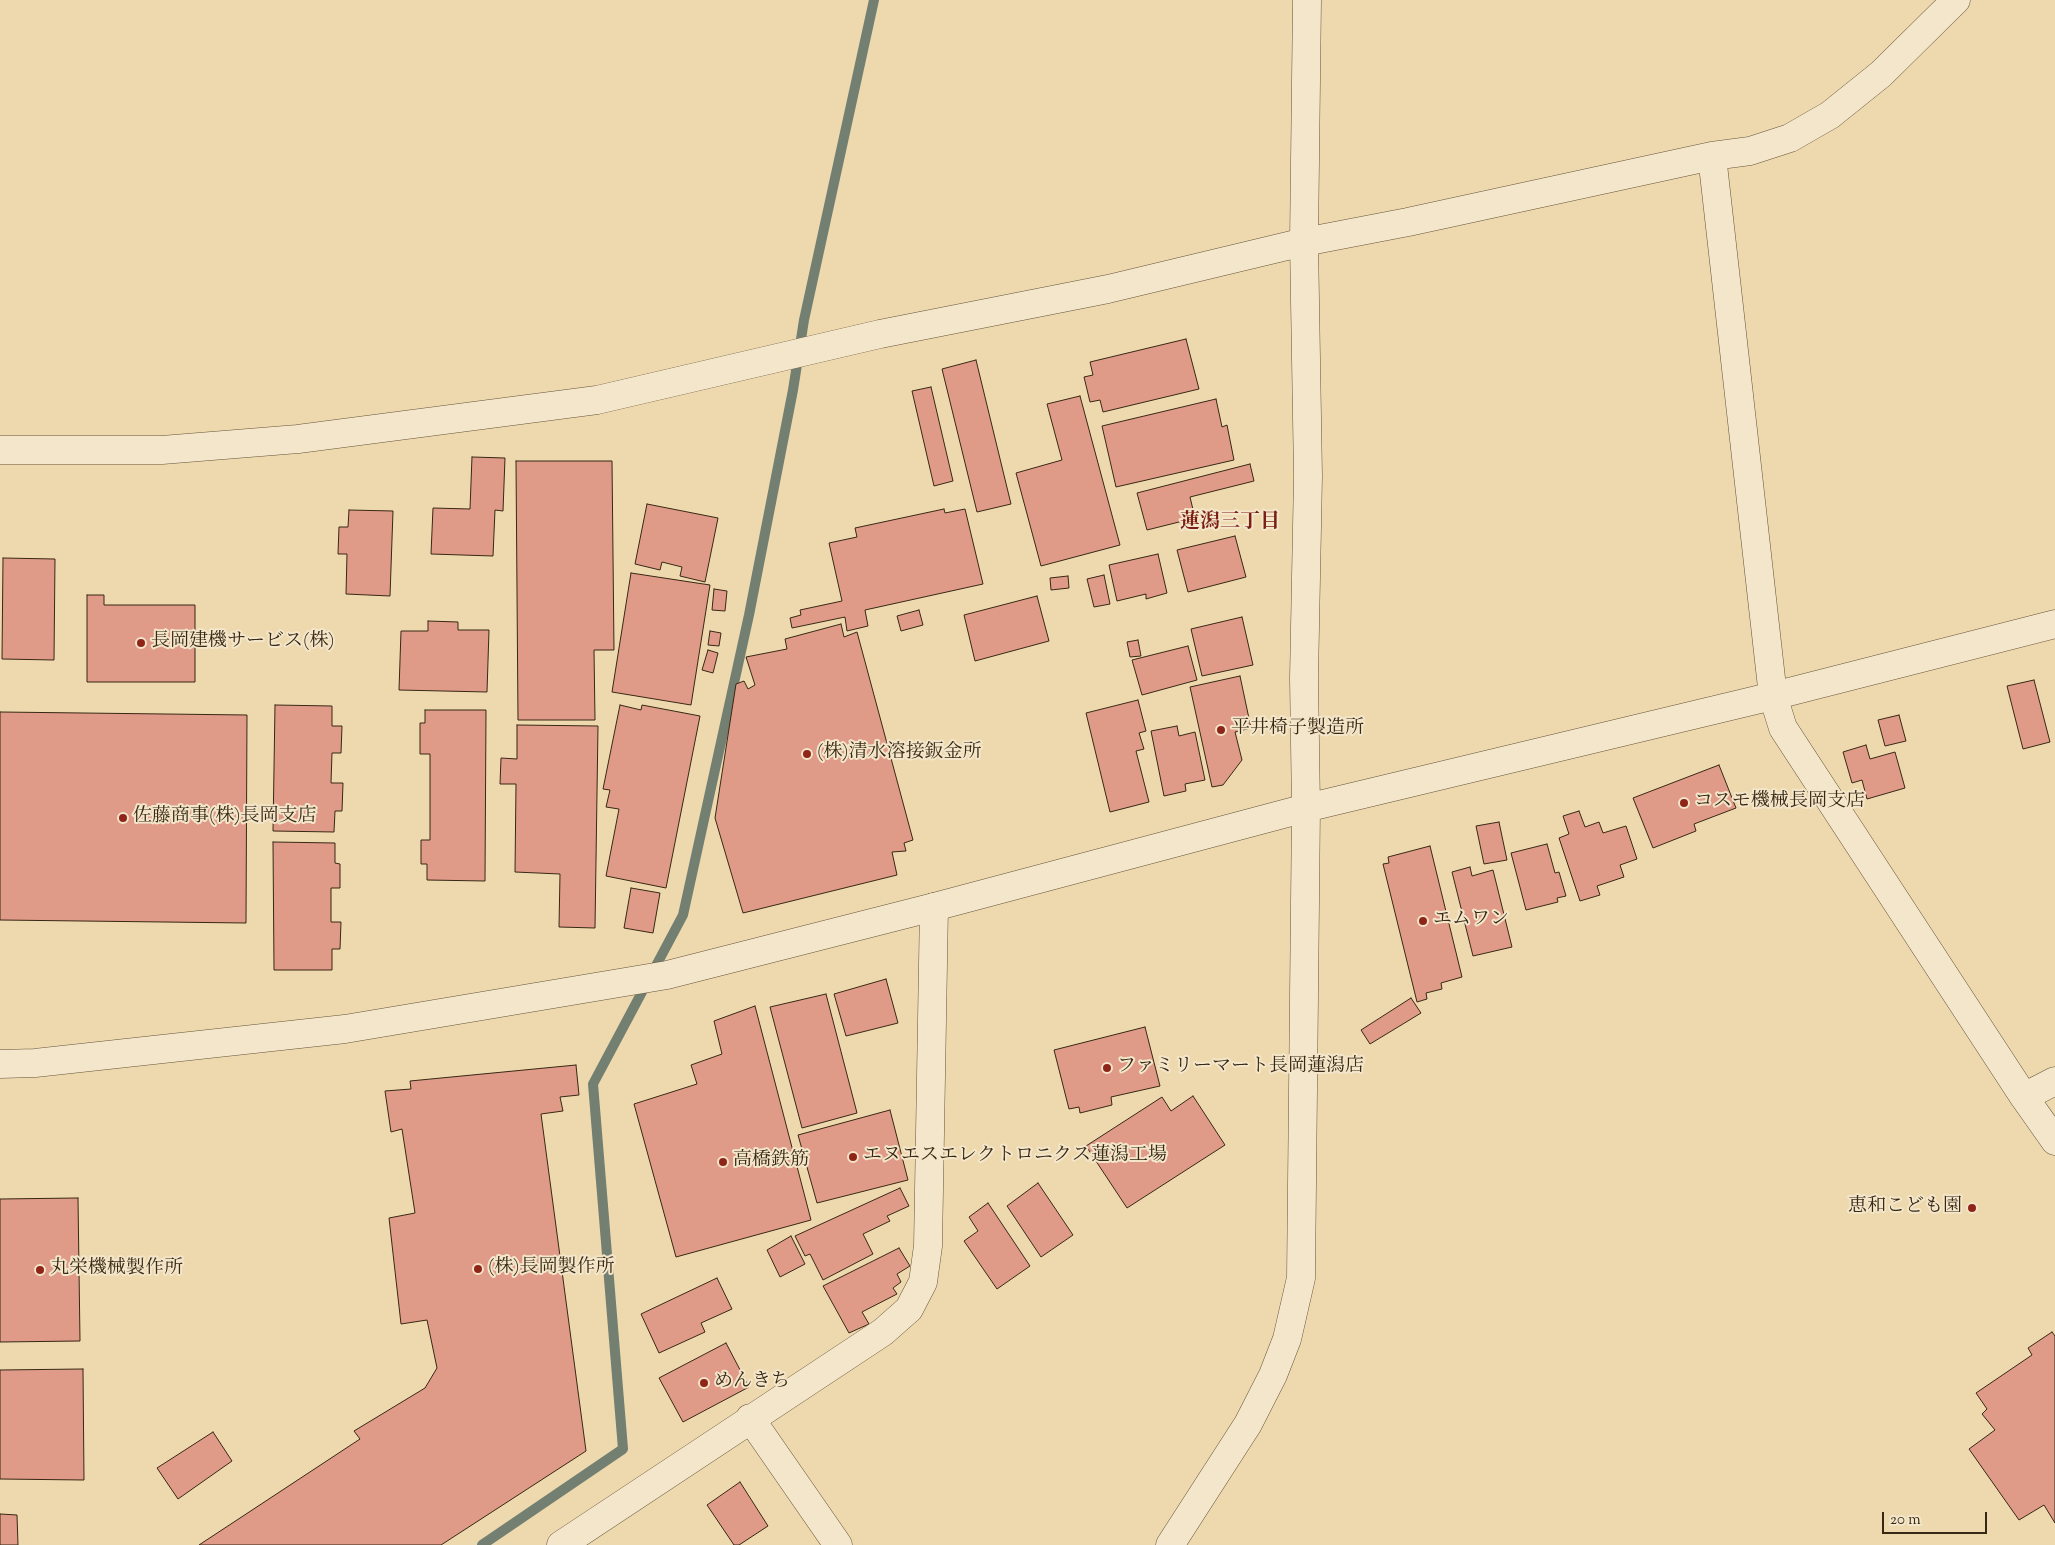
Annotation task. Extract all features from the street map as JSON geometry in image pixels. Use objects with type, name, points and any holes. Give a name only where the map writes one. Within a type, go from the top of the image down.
[{"type":"street","points":[[1170,1545],[1248,1424],[1273,1375],[1287,1338],[1301,1278],[1306,808],[1304,678],[1308,476],[1304,242],[1307,0]]},
{"type":"street","points":[[0,450],[162,450],[298,439],[597,400],[880,334],[1108,289],[1304,242],[1408,222],[1712,156],[1750,151],[1790,138],[1830,115],[1881,74],[1956,0]]},
{"type":"street","points":[[1712,156],[1773,696],[1783,728],[2024,1097],[2055,1141]]},
{"type":"street","points":[[0,1064],[35,1063],[308,1034],[429,1016],[667,975],[934,907],[1306,808],[1773,696],[2055,624]]},
{"type":"street","points":[[561,1545],[750,1418],[883,1332],[909,1309],[923,1282],[928,1246],[934,907]]},
{"type":"street","points":[[2024,1097],[2055,1081]]},
{"type":"street","points":[[750,1418],[838,1545]]},
{"type":"building","points":[[1186,339],[1199,389],[1103,412],[1100,400],[1090,402],[1084,377],[1093,375],[1090,362]]},
{"type":"building","points":[[976,360],[1011,504],[977,512],[942,369]]},
{"type":"building","points":[[931,387],[953,481],[934,486],[912,391]]},
{"type":"building","points":[[1080,396],[1120,545],[1041,566],[1016,473],[1062,460],[1047,404]]},
{"type":"building","points":[[1216,399],[1222,427],[1227,425],[1234,460],[1116,487],[1102,426]]},
{"type":"building","points":[[472,457],[505,458],[503,511],[495,510],[493,556],[431,554],[433,508],[470,509]]},
{"type":"building","points":[[516,461],[612,461],[614,650],[594,650],[595,720],[518,720]]},
{"type":"building","points":[[1250,464],[1254,481],[1190,497],[1195,518],[1147,530],[1137,493]]},
{"type":"building","points":[[647,504],[718,518],[705,582],[680,576],[682,567],[662,562],[660,570],[635,564]]},
{"type":"building","points":[[944,509],[945,513],[965,509],[983,584],[865,610],[868,626],[847,631],[845,617],[792,628],[790,618],[801,615],[800,610],[842,601],[829,543],[857,537],[855,528]]},
{"type":"building","points":[[349,510],[393,511],[390,596],[346,594],[347,554],[338,554],[339,527],[348,527]]},
{"type":"building","points":[[1235,536],[1246,577],[1188,592],[1177,550]]},
{"type":"building","points":[[1158,554],[1167,593],[1146,599],[1146,594],[1117,601],[1109,565]]},
{"type":"building","points":[[3,558],[55,559],[54,660],[2,659]]},
{"type":"building","points":[[631,573],[710,585],[691,705],[612,692]]},
{"type":"building","points":[[1104,575],[1110,604],[1094,607],[1087,579]]},
{"type":"building","points":[[1068,576],[1069,588],[1051,590],[1050,578]]},
{"type":"building","points":[[714,589],[727,591],[725,611],[712,610]]},
{"type":"building","name":"長岡建機サービス(株)","points":[[87,595],[104,595],[104,605],[195,605],[195,682],[87,682]]},
{"type":"building","points":[[1037,596],[1049,641],[975,661],[964,615]]},
{"type":"building","points":[[919,610],[923,625],[901,631],[897,616]]},
{"type":"building","points":[[1242,617],[1253,665],[1202,676],[1191,629]]},
{"type":"building","points":[[428,621],[458,622],[458,630],[489,630],[487,692],[399,690],[401,631],[428,631]]},
{"type":"building","name":"(株)清水溶接鈑金所","points":[[841,624],[844,637],[857,632],[913,840],[904,843],[906,851],[892,852],[897,875],[743,913],[715,818],[736,684],[744,681],[748,689],[755,685],[746,657],[787,649],[785,639]]},
{"type":"building","points":[[710,631],[721,633],[719,646],[708,645]]},
{"type":"building","points":[[1138,640],[1141,656],[1130,657],[1127,642]]},
{"type":"building","points":[[1188,646],[1197,680],[1142,695],[1132,660]]},
{"type":"building","points":[[708,650],[718,653],[713,673],[702,670]]},
{"type":"building","name":"平井椅子製造所","points":[[1240,676],[1251,728],[1235,732],[1242,760],[1223,785],[1212,787],[1190,687]]},
{"type":"building","points":[[2034,680],[2050,742],[2023,749],[2007,686]]},
{"type":"building","points":[[1138,700],[1146,731],[1139,733],[1144,749],[1136,751],[1149,802],[1110,812],[1086,713]]},
{"type":"building","points":[[275,705],[332,706],[332,726],[342,726],[341,753],[332,753],[331,783],[343,783],[342,811],[335,811],[334,832],[273,831]]},
{"type":"building","points":[[620,705],[641,710],[642,705],[700,716],[666,888],[606,876],[619,809],[606,807],[610,790],[603,789]]},
{"type":"building","points":[[425,710],[486,710],[485,881],[427,880],[427,864],[421,864],[421,840],[430,840],[430,754],[420,754],[420,723],[425,723]]},
{"type":"building","name":"佐藤商事(株)長岡支店","points":[[0,712],[247,715],[246,923],[0,920]]},
{"type":"building","points":[[1899,715],[1906,741],[1885,746],[1878,720]]},
{"type":"building","points":[[517,725],[598,726],[595,928],[559,927],[560,874],[515,872],[516,784],[500,784],[501,758],[517,759]]},
{"type":"building","points":[[1177,726],[1179,736],[1195,732],[1205,780],[1185,784],[1186,791],[1164,796],[1151,731]]},
{"type":"building","points":[[1866,745],[1870,759],[1895,752],[1905,788],[1867,799],[1862,780],[1852,783],[1843,752]]},
{"type":"building","name":"コスモ機械長岡支店","points":[[1719,765],[1736,808],[1694,824],[1696,831],[1653,848],[1633,798]]},
{"type":"building","points":[[1579,811],[1585,827],[1599,822],[1603,833],[1626,826],[1637,859],[1620,865],[1624,877],[1597,886],[1600,895],[1580,901],[1559,838],[1569,834],[1563,816]]},
{"type":"building","points":[[1499,822],[1507,860],[1484,864],[1476,826]]},
{"type":"building","points":[[273,842],[335,843],[335,863],[340,864],[340,888],[331,888],[331,922],[341,922],[340,949],[332,949],[332,970],[274,970]]},
{"type":"building","points":[[1547,844],[1555,873],[1559,872],[1566,896],[1557,898],[1558,902],[1526,910],[1511,853]]},
{"type":"building","name":"エムワン","points":[[1430,846],[1462,977],[1441,983],[1442,989],[1426,993],[1427,999],[1417,1002],[1383,864],[1389,863],[1388,857]]},
{"type":"building","points":[[1470,867],[1472,876],[1493,870],[1512,947],[1473,956],[1452,872]]},
{"type":"building","points":[[631,888],[660,893],[653,933],[624,928]]},
{"type":"building","points":[[886,979],[898,1023],[846,1036],[834,994]]},
{"type":"building","points":[[826,994],[857,1113],[802,1128],[770,1007]]},
{"type":"building","points":[[1411,998],[1421,1013],[1370,1044],[1361,1030]]},
{"type":"building","name":"高橋鉄筋","points":[[755,1006],[811,1220],[676,1257],[634,1104],[697,1084],[691,1065],[722,1054],[714,1021]]},
{"type":"building","name":"ファミリーマート長岡蓮潟店","points":[[1145,1027],[1160,1086],[1111,1097],[1112,1105],[1080,1113],[1079,1107],[1069,1109],[1054,1050]]},
{"type":"building","name":"(株)長岡製作所","points":[[576,1065],[579,1095],[560,1097],[563,1111],[541,1114],[586,1451],[441,1545],[199,1545],[360,1439],[354,1431],[425,1388],[437,1368],[427,1320],[401,1324],[389,1218],[415,1213],[402,1129],[391,1132],[385,1091],[411,1089],[410,1081]]},
{"type":"building","points":[[1193,1096],[1225,1145],[1127,1208],[1086,1146],[1162,1097],[1171,1111]]},
{"type":"building","name":"エヌエスエレクトロニクス蓮潟工場","points":[[890,1110],[908,1180],[817,1203],[798,1135]]},
{"type":"building","points":[[1038,1183],[1073,1235],[1041,1257],[1007,1206]]},
{"type":"building","points":[[900,1188],[909,1206],[887,1216],[890,1221],[863,1234],[873,1254],[823,1280],[810,1254],[805,1256],[795,1236]]},
{"type":"building","name":"丸栄機械製作所","points":[[78,1198],[80,1341],[0,1342],[0,1199]]},
{"type":"building","points":[[988,1203],[1030,1266],[997,1289],[964,1241],[978,1231],[969,1217]]},
{"type":"building","points":[[791,1236],[805,1264],[780,1277],[767,1250]]},
{"type":"building","points":[[899,1248],[910,1266],[897,1274],[901,1282],[893,1288],[897,1294],[862,1312],[869,1324],[849,1333],[823,1286]]},
{"type":"building","points":[[717,1278],[732,1309],[701,1323],[705,1332],[659,1353],[641,1314]]},
{"type":"building","points":[[2052,1332],[2055,1336],[2055,1523],[2044,1505],[2019,1520],[1969,1449],[1995,1430],[1982,1414],[1987,1409],[1976,1393],[2032,1355],[2028,1348]]},
{"type":"building","name":"めんきち","points":[[726,1343],[749,1387],[683,1422],[659,1378]]},
{"type":"building","points":[[83,1369],[84,1480],[0,1479],[0,1370]]},
{"type":"building","points":[[213,1432],[232,1461],[178,1499],[157,1468]]},
{"type":"building","points":[[740,1482],[768,1526],[739,1545],[734,1545],[707,1505]]},
{"type":"building","points":[[0,1514],[17,1515],[18,1545],[0,1545]]},
{"type":"waterway","points":[[482,1545],[623,1449],[593,1084],[683,915],[749,615],[793,390],[804,320],[874,0]]},
{"type":"place","name":"長岡建機サービス(株)","points":[[141,643]]},
{"type":"place","name":"平井椅子製造所","points":[[1221,730]]},
{"type":"place","name":"(株)清水溶接鈑金所","points":[[807,754]]},
{"type":"place","name":"コスモ機械長岡支店","points":[[1684,803]]},
{"type":"place","name":"佐藤商事(株)長岡支店","points":[[123,818]]},
{"type":"place","name":"エムワン","points":[[1423,921]]},
{"type":"place","name":"ファミリーマート長岡蓮潟店","points":[[1107,1068]]},
{"type":"place","name":"エヌエスエレクトロニクス蓮潟工場","points":[[853,1157]]},
{"type":"place","name":"高橋鉄筋","points":[[723,1162]]},
{"type":"place","name":"恵和こども園","points":[[1972,1208]]},
{"type":"place","name":"(株)長岡製作所","points":[[478,1269]]},
{"type":"place","name":"丸栄機械製作所","points":[[40,1270]]},
{"type":"place","name":"めんきち","points":[[704,1383]]},
{"type":"district","name":"蓮潟三丁目","points":[[1230,524]]}]
